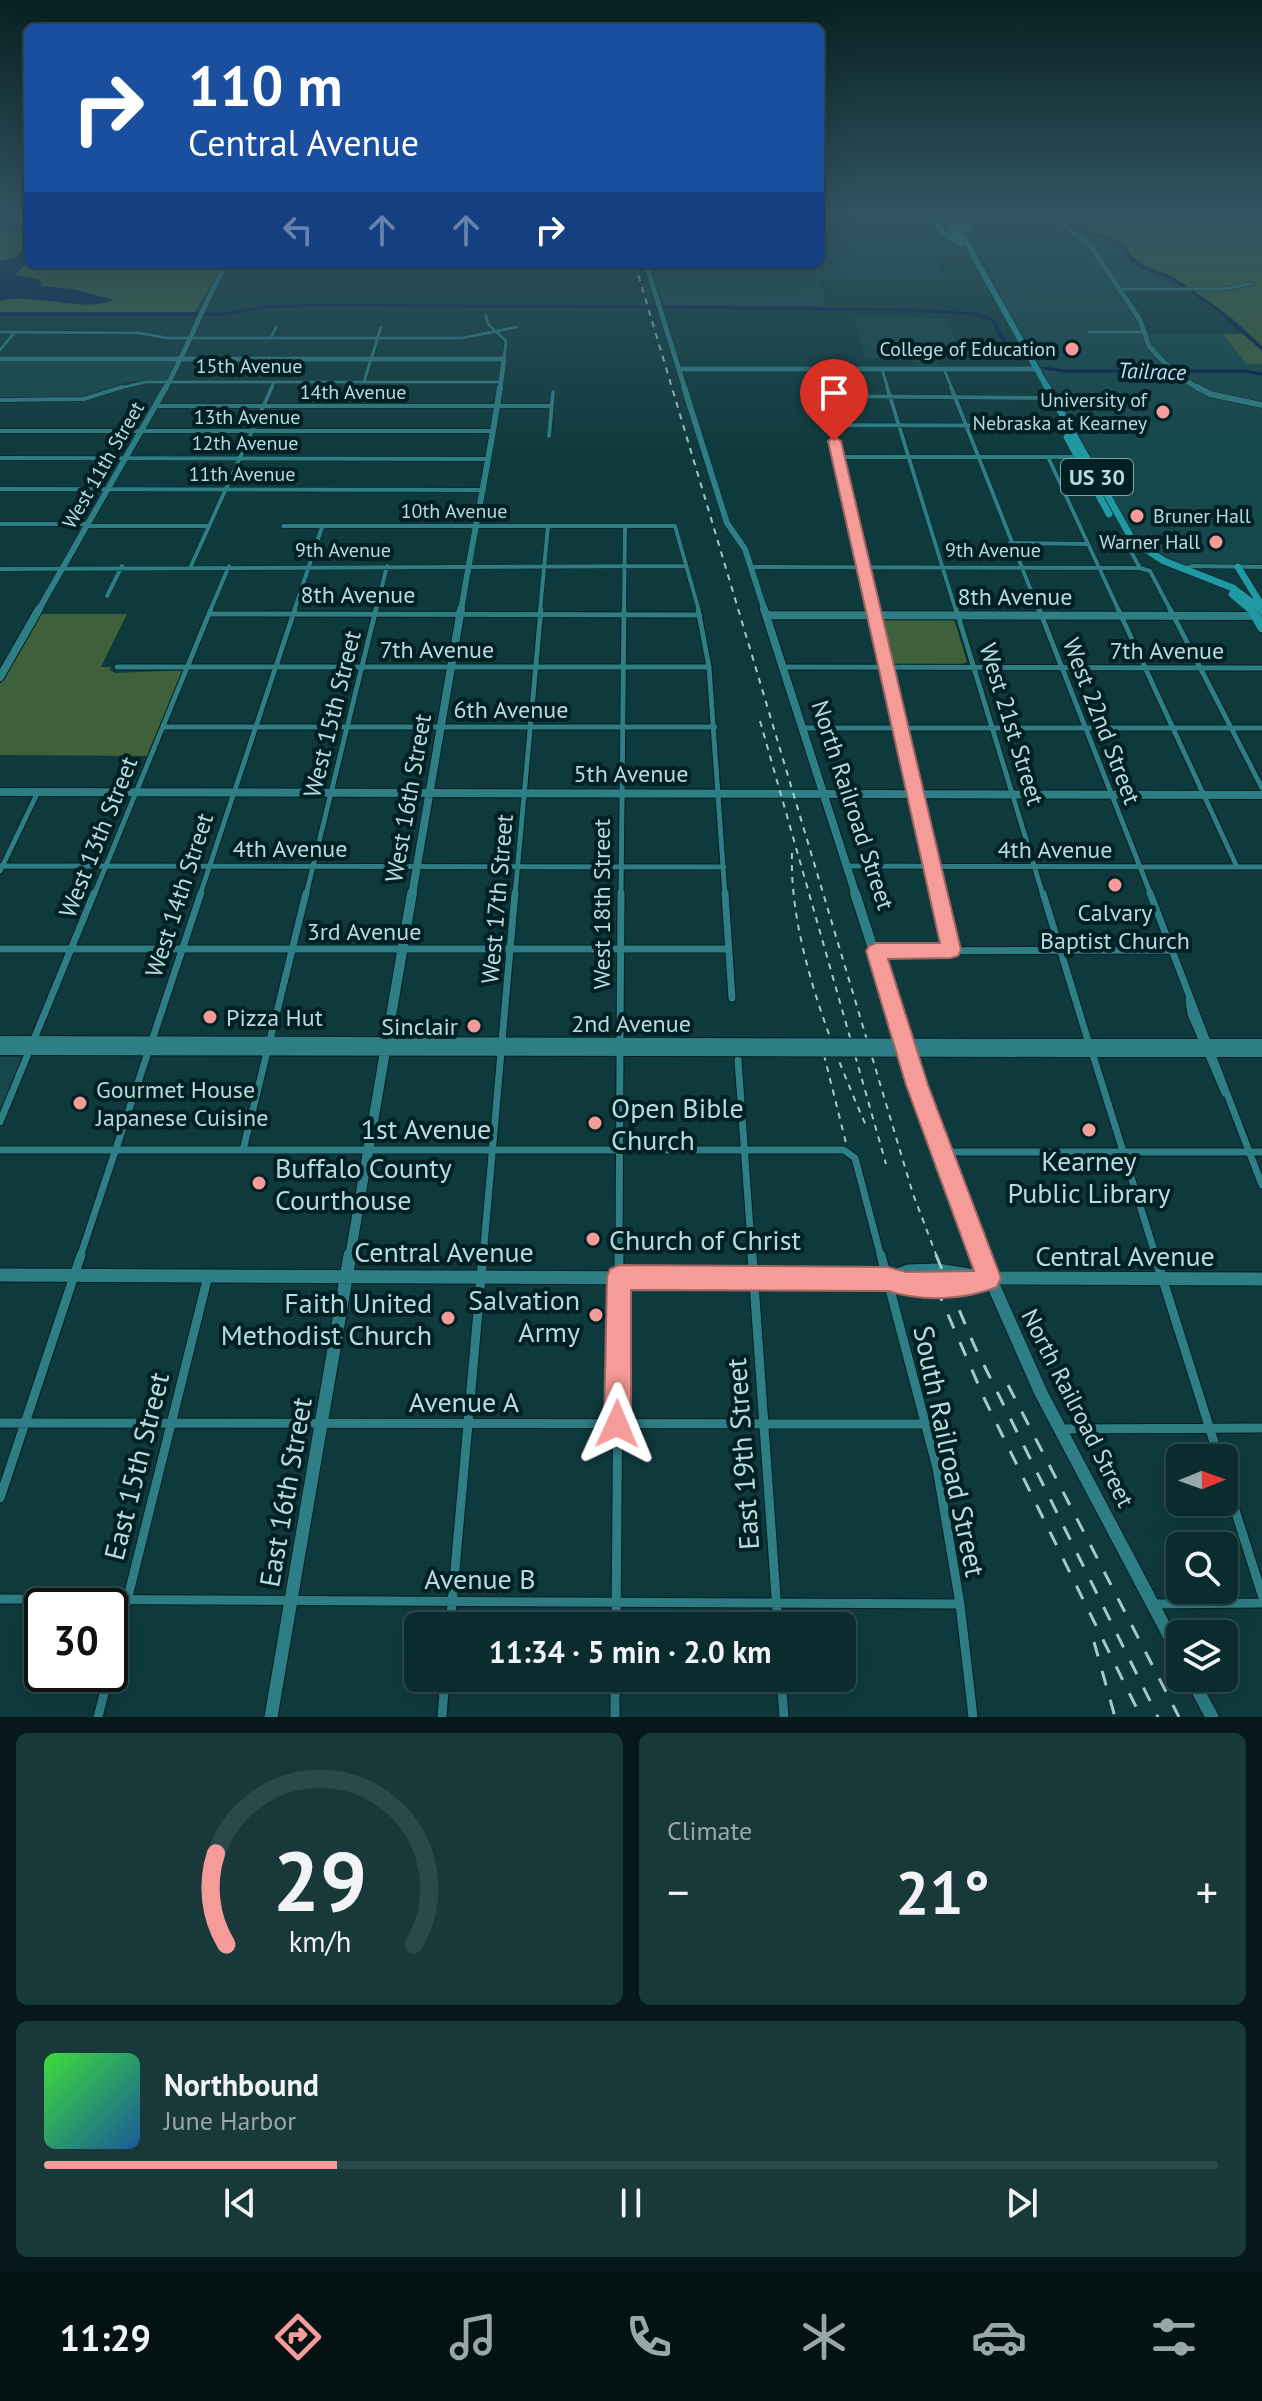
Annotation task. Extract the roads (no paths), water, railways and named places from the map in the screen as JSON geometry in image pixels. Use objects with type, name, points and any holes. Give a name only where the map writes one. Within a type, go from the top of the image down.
[{"type":"main road","name":"US 30","points":[[993,293],[1082,457],[1133,541],[1149,554],[1179,570]]},
{"type":"main road","name":"US 30","points":[[1082,457],[1094,487],[1125,541],[1149,559],[1179,570]]},
{"type":"main road","points":[[1238,567],[1260,614],[1262,628]]},
{"type":"main road","points":[[1179,570],[1228,592],[1260,614]]},
{"type":"street","name":"West 11th Street","points":[[0,677],[170,382],[210,293]]},
{"type":"street","name":"North Railroad Street","points":[[655,293],[727,523],[743,545],[941,1152],[989,1278],[1059,1429],[1166,1630]]},
{"type":"street","points":[[1121,293],[1145,332],[1149,346],[1174,373],[1188,384],[1210,394],[1262,405]]},
{"type":"street","points":[[486,316],[488,324],[496,332]]},
{"type":"street","points":[[271,338],[276,327]]},
{"type":"street","points":[[324,338],[329,327]]},
{"type":"street","points":[[364,382],[381,327]]},
{"type":"street","points":[[432,338],[435,327]]},
{"type":"street","points":[[0,332],[140,333],[192,338],[462,338],[517,327]]},
{"type":"street","points":[[0,350],[15,332]]},
{"type":"street","name":"West 16th Street","points":[[346,1275],[475,527],[485,490],[506,341],[496,332]]},
{"type":"street","points":[[1089,332],[1145,332]]},
{"type":"street","points":[[0,359],[504,359]]},
{"type":"street","points":[[680,369],[1035,370]]},
{"type":"street","points":[[817,369],[951,950]]},
{"type":"street","name":"West 21st Street","points":[[882,369],[1214,1444]]},
{"type":"street","name":"West 22nd Street","points":[[944,369],[1171,950],[1189,998],[1191,1014],[1208,1048],[1217,1080],[1227,1096],[1262,1185]]},
{"type":"street","name":"15th Avenue","points":[[0,400],[84,399],[130,384],[170,382],[501,382]]},
{"type":"street","points":[[191,566],[274,382]]},
{"type":"street","points":[[549,436],[553,392]]},
{"type":"street","points":[[823,396],[1050,398]]},
{"type":"street","name":"14th Avenue","points":[[155,406],[551,406]]},
{"type":"street","points":[[830,425],[1065,426]]},
{"type":"street","name":"13th Avenue","points":[[0,431],[493,431]]},
{"type":"street","points":[[838,457],[1082,457]]},
{"type":"street","points":[[1048,457],[1237,867]]},
{"type":"street","name":"12th Avenue","points":[[0,458],[489,459]]},
{"type":"street","points":[[1062,487],[1094,487]]},
{"type":"street","name":"11th Avenue","points":[[0,489],[485,490]]},
{"type":"street","points":[[0,524],[209,526]]},
{"type":"street","name":"10th Avenue","points":[[283,526],[675,526],[686,566]]},
{"type":"street","name":"West 17th Street","points":[[451,1612],[548,526]]},
{"type":"street","name":"West 18th Street","points":[[616,1612],[625,526]]},
{"type":"street","name":"West 14th Street","points":[[0,1498],[322,527]]},
{"type":"street","points":[[1125,541],[1140,568],[1152,573],[1262,788]]},
{"type":"street","points":[[1010,543],[1088,544]]},
{"type":"street","name":"9th Avenue","points":[[0,569],[64,566],[686,566]]},
{"type":"street","points":[[107,596],[122,566]]},
{"type":"street","name":"West 13th Street","points":[[0,1122],[229,566]]},
{"type":"street","name":"West 15th Street","points":[[243,1150],[387,566]]},
{"type":"street","points":[[686,566],[700,615],[709,667],[732,998]]},
{"type":"street","points":[[1179,570],[1193,566],[1262,567]]},
{"type":"street","name":"9th Avenue","points":[[750,567],[1140,568]]},
{"type":"street","points":[[1196,576],[1220,567]]},
{"type":"street","name":"8th Avenue","points":[[209,614],[700,615]]},
{"type":"street","name":"8th Avenue","points":[[766,615],[1260,614]]},
{"type":"street","name":"7th Avenue","points":[[117,667],[709,667]]},
{"type":"street","name":"7th Avenue","points":[[783,667],[1262,668]]},
{"type":"street","name":"6th Avenue","points":[[163,727],[715,727]]},
{"type":"street","points":[[803,728],[1262,728]]},
{"type":"street","name":"5th Avenue","points":[[0,792],[1262,795]]},
{"type":"street","points":[[1,868],[38,792]]},
{"type":"street","name":"4th Avenue","points":[[847,866],[1262,867]]},
{"type":"street","name":"4th Avenue","points":[[1,868],[724,867]]},
{"type":"street","name":"3rd Avenue","points":[[0,949],[729,949]]},
{"type":"street","points":[[876,951],[1171,950]]},
{"type":"street","name":"2nd Avenue","points":[[0,1041],[31,1046]]},
{"type":"street","name":"2nd Avenue","points":[[0,1050],[31,1046],[1208,1048],[1262,1044]]},
{"type":"street","name":"2nd Avenue","points":[[1208,1048],[1262,1052]]},
{"type":"street","name":"East 19th Street","points":[[738,1060],[777,1612]]},
{"type":"street","name":"1st Avenue","points":[[0,1150],[844,1150],[851,1154]]},
{"type":"street","points":[[941,1152],[1262,1152]]},
{"type":"street","name":"South Railroad Street","points":[[851,1154],[855,1158],[927,1424],[948,1517],[973,1717]]},
{"type":"street","name":"Central Avenue","points":[[0,1275],[888,1279],[906,1285],[971,1284],[989,1278],[1262,1279]]},
{"type":"street","name":"East 15th Street","points":[[128,1595],[208,1275]]},
{"type":"street","name":"East 16th Street","points":[[271,1717],[346,1275]]},
{"type":"street","name":"Avenue A","points":[[0,1423],[927,1424]]},
{"type":"street","points":[[1059,1429],[1262,1428]]},
{"type":"street","points":[[1237,1516],[1262,1595]]},
{"type":"street","name":"Avenue B","points":[[0,1599],[24,1599]]},
{"type":"street","name":"Avenue B","points":[[128,1599],[776,1600],[960,1604]]},
{"type":"street","points":[[1152,1604],[1262,1603]]},
{"type":"street","name":"East 15th Street","points":[[98,1717],[104,1692]]},
{"type":"street","points":[[442,1717],[444,1692]]},
{"type":"street","points":[[615,1692],[615,1717]]},
{"type":"street","points":[[782,1692],[784,1717]]},
{"type":"street","points":[[1199,1692],[1212,1717]]},
{"type":"water","points":[[0,293],[88,293],[114,300],[86,304],[28,299],[0,301]]},
{"type":"waterway","points":[[1194,293],[1262,349]]},
{"type":"waterway","name":"Tailrace","points":[[0,314],[223,314],[263,307],[320,305],[655,307]]},
{"type":"waterway","name":"Tailrace","points":[[665,307],[911,310],[976,314],[992,320],[1010,351],[1021,360]]},
{"type":"waterway","name":"Tailrace","points":[[1044,368],[1064,371],[1244,371],[1261,374]]},
{"type":"railway","points":[[644,293],[913,1194],[937,1257]]},
{"type":"railway","points":[[760,721],[886,1164]]},
{"type":"railway","points":[[792,853],[793,887],[805,958],[827,1029],[867,1128]]},
{"type":"railway","points":[[821,1043],[846,1143]]},
{"type":"railway","points":[[936,1255],[974,1345],[1158,1717]]},
{"type":"railway","points":[[936,1287],[985,1400],[1141,1717]]},
{"type":"railway","points":[[1008,1385],[1179,1717]]},
{"type":"railway","points":[[1094,1642],[1115,1717]]},
{"type":"place","name":"College of Education","points":[[1072,349]]},
{"type":"place","name":"University of Nebraska at Kearney","points":[[1163,412]]},
{"type":"place","name":"Bruner Hall","points":[[1137,516]]},
{"type":"place","name":"Warner Hall","points":[[1216,542]]},
{"type":"place","name":"Calvary Baptist Church","points":[[1115,885]]},
{"type":"place","name":"Pizza Hut","points":[[210,1017]]},
{"type":"place","name":"Sinclair","points":[[474,1026]]},
{"type":"place","name":"Gourmet House Japanese Cuisine","points":[[80,1103]]},
{"type":"place","name":"Open Bible Church","points":[[595,1123]]},
{"type":"place","name":"Kearney Public Library","points":[[1089,1130]]},
{"type":"place","name":"Buffalo County Courthouse","points":[[259,1183]]},
{"type":"place","name":"Church of Christ","points":[[593,1239]]},
{"type":"place","name":"Salvation Army","points":[[596,1315]]},
{"type":"place","name":"Faith United Methodist Church","points":[[448,1318]]}]
